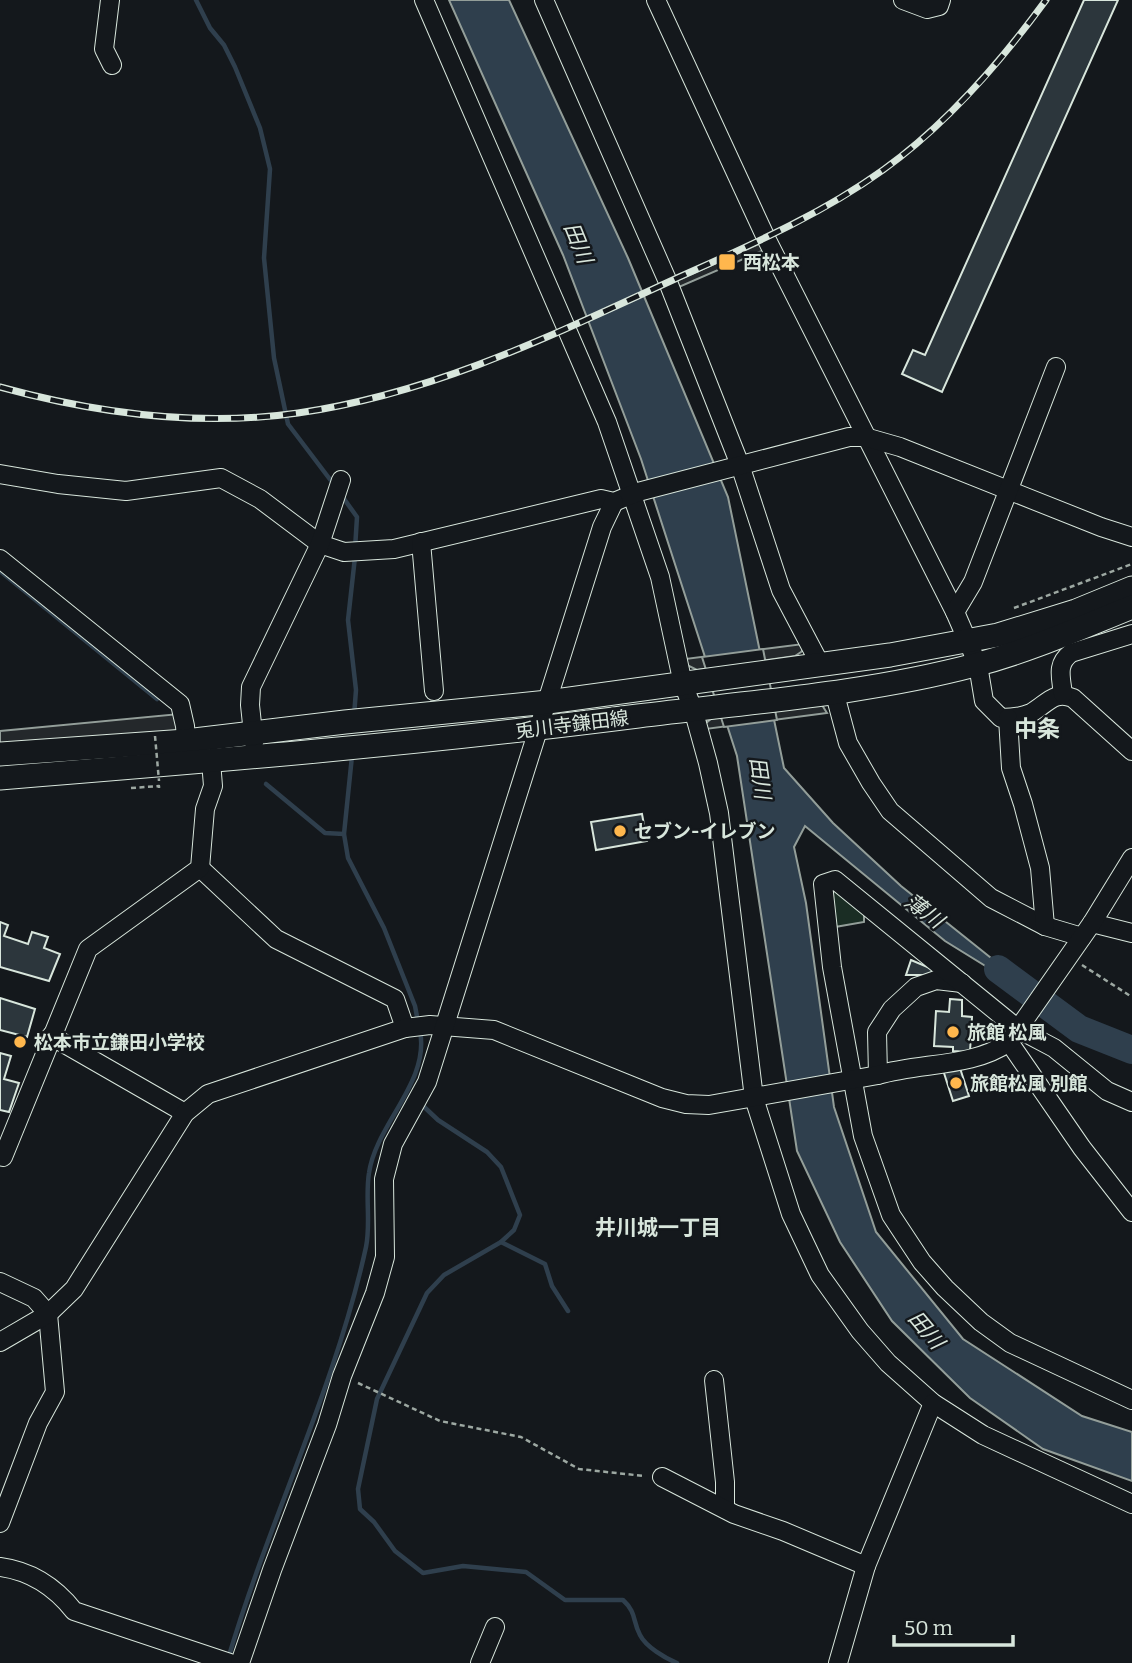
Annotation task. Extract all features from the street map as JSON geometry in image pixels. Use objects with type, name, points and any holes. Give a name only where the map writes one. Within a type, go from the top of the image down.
[{"type":"main road","name":"兎川寺鎌田線","points":[[0,754],[187,752],[211,761],[255,746],[354,721],[548,702],[890,655],[967,641],[998,635],[1076,611],[1132,588]]},
{"type":"main road","name":"兎川寺鎌田線","points":[[0,778],[187,752],[255,746],[352,749],[540,729],[827,692],[978,665],[1042,644],[1132,607]]},
{"type":"street","points":[[110,0],[104,49],[113,65]]},
{"type":"street","points":[[424,0],[636,493],[697,709],[709,763],[719,813],[759,1097],[791,1214],[820,1275],[860,1331],[888,1363],[933,1404],[983,1435],[1132,1504]]},
{"type":"street","points":[[544,0],[668,282],[781,590],[815,665]]},
{"type":"street","points":[[656,0],[766,237],[864,437],[955,612],[978,665],[984,701],[1001,718],[1008,718],[1030,713],[1052,697],[1063,694],[1073,698],[1132,751]]},
{"type":"street","points":[[903,0],[927,9],[939,6],[941,0]]},
{"type":"street","points":[[955,612],[973,582],[1056,367]]},
{"type":"street","points":[[0,474],[58,484],[126,491],[221,478],[260,499],[320,544],[344,552],[363,552],[394,549],[601,499],[614,502],[636,493],[737,465],[849,437],[864,437],[900,447],[1132,537]]},
{"type":"street","points":[[255,746],[250,705],[251,687],[320,544],[341,480]]},
{"type":"street","points":[[240,1663],[327,1426],[342,1376],[375,1293],[385,1257],[384,1179],[393,1144],[427,1082],[423,1027],[540,729],[602,527],[614,502]]},
{"type":"street","points":[[421,542],[435,691]]},
{"type":"street","points":[[0,559],[180,705],[187,752]]},
{"type":"street","points":[[1063,694],[1060,666],[1065,658],[1071,653],[1132,634]]},
{"type":"street","points":[[827,692],[848,743],[890,811],[991,898],[1045,926],[1132,933]]},
{"type":"street","points":[[1008,718],[1011,768],[1040,868],[1045,926]]},
{"type":"street","points":[[0,1156],[3,1157],[88,949],[200,868],[205,809],[213,786],[211,761]]},
{"type":"street","points":[[0,1342],[48,1314],[74,1289],[185,1113],[208,1094],[423,1027],[494,1030],[686,1104],[709,1105],[878,1075],[898,1069],[977,1058],[995,1052],[1017,1030],[1067,960],[1132,858]]},
{"type":"street","points":[[200,868],[276,939],[395,999],[423,1027]]},
{"type":"street","points":[[1132,1102],[1107,1091],[1054,1048],[1017,1030],[964,983],[835,880],[823,884],[849,1079],[863,1136],[891,1215],[922,1262],[945,1289],[981,1322],[1010,1343],[1132,1400]]},
{"type":"street","points":[[878,1075],[877,1032],[892,1009],[916,987],[936,980],[964,983]]},
{"type":"street","points":[[1017,1030],[1082,1149],[1132,1212]]},
{"type":"street","points":[[51,1037],[185,1113]]},
{"type":"street","points":[[0,1282],[34,1298],[48,1314],[55,1392],[38,1423],[0,1523]]},
{"type":"street","points":[[714,1380],[726,1482],[725,1509]]},
{"type":"street","points":[[838,1663],[866,1566],[933,1404]]},
{"type":"street","points":[[662,1477],[725,1509],[866,1566]]},
{"type":"street","points":[[0,1567],[20,1570],[61,1594],[74,1611],[209,1660],[230,1663]]},
{"type":"street","points":[[481,1663],[495,1627]]},
{"type":"path","points":[[1006,611],[1132,564]]},
{"type":"path","points":[[155,736],[159,781]]},
{"type":"path","points":[[1067,960],[1132,997]]},
{"type":"path","points":[[342,1376],[440,1421],[521,1437],[579,1469],[662,1477]]},
{"type":"green space","points":[[831,886],[864,912],[864,922],[835,927]]},
{"type":"shaded area","points":[[761,243],[764,250],[679,287],[676,281]]},
{"type":"shaded area","points":[[803,644],[804,648],[795,656],[697,670],[687,665],[685,659]]},
{"type":"shaded area","points":[[822,705],[827,713],[706,729],[705,724],[712,718]]},
{"type":"shaded area","points":[[179,714],[176,731],[0,745],[0,731]]},
{"type":"water","name":"田川","points":[[449,0],[509,0],[628,258],[728,497],[784,768],[833,823],[901,886],[1055,1009],[945,941],[805,826],[794,847],[806,903],[834,1107],[876,1232],[963,1339],[1082,1416],[1132,1432],[1132,1481],[1043,1449],[970,1398],[892,1321],[840,1242],[797,1151],[737,756],[641,459],[563,255]]},
{"type":"pier","points":[[763,649],[777,720],[724,727],[702,657]]},
{"type":"building","points":[[1084,0],[1118,0],[942,392],[902,374],[913,350],[925,355]]},
{"type":"building","points":[[642,814],[647,841],[596,850],[591,822]]},
{"type":"building","points":[[0,922],[8,925],[4,936],[28,944],[32,932],[48,937],[44,948],[60,954],[49,981],[0,967]]},
{"type":"building","points":[[911,960],[937,971],[936,975],[906,975]]},
{"type":"building","points":[[0,998],[35,1009],[27,1037],[0,1030]]},
{"type":"building","name":"旅館 松風","points":[[950,999],[962,1000],[962,1016],[972,1017],[970,1052],[953,1051],[953,1047],[934,1046],[936,1011],[949,1012]]},
{"type":"building","points":[[0,1053],[11,1056],[4,1079],[19,1083],[9,1112],[0,1110]]},
{"type":"building","name":"旅館松風 別館","points":[[959,1065],[969,1096],[953,1101],[943,1070]]},
{"type":"waterway","points":[[196,0],[235,67],[260,128],[270,169],[264,258],[274,358],[288,424],[335,486]]},
{"type":"waterway","points":[[342,496],[357,517],[355,549]]},
{"type":"waterway","points":[[354,716],[356,690],[348,620],[355,557]]},
{"type":"waterway","points":[[0,571],[157,699]]},
{"type":"waterway","points":[[352,756],[344,834],[348,858],[384,928],[415,1006],[418,1022]]},
{"type":"waterway","points":[[266,784],[325,833],[344,834]]},
{"type":"waterway","name":"薄川","points":[[998,969],[1079,1029],[1132,1050]]},
{"type":"waterway","points":[[228,1659],[262,1556],[320,1403],[353,1300],[366,1247],[369,1173],[381,1137],[417,1068],[421,1050],[420,1031]]},
{"type":"waterway","points":[[420,1103],[438,1120],[487,1152],[501,1167],[520,1215],[514,1230],[501,1242],[444,1275],[427,1293],[377,1399],[358,1489],[360,1509],[374,1522],[395,1551],[423,1573],[463,1566],[526,1572],[565,1600],[623,1600],[647,1644],[677,1663]]},
{"type":"waterway","points":[[501,1242],[545,1264],[552,1286],[568,1311]]},
{"type":"railway","points":[[0,387],[73,404],[148,415],[185,418],[261,417],[348,404],[396,392],[491,360],[755,243],[859,187],[906,152],[951,113],[1010,47],[1046,0]]},
{"type":"place","name":"西松本","points":[[727,262]]},
{"type":"place","name":"セブン-イレブン","points":[[620,831]]},
{"type":"place","name":"旅館 松風","points":[[953,1032]]},
{"type":"place","name":"松本市立鎌田小学校","points":[[20,1042]]},
{"type":"place","name":"旅館松風 別館","points":[[956,1083]]},
{"type":"district","name":"中条","points":[[1037,729]]},
{"type":"district","name":"井川城一丁目","points":[[658,1228]]}]
